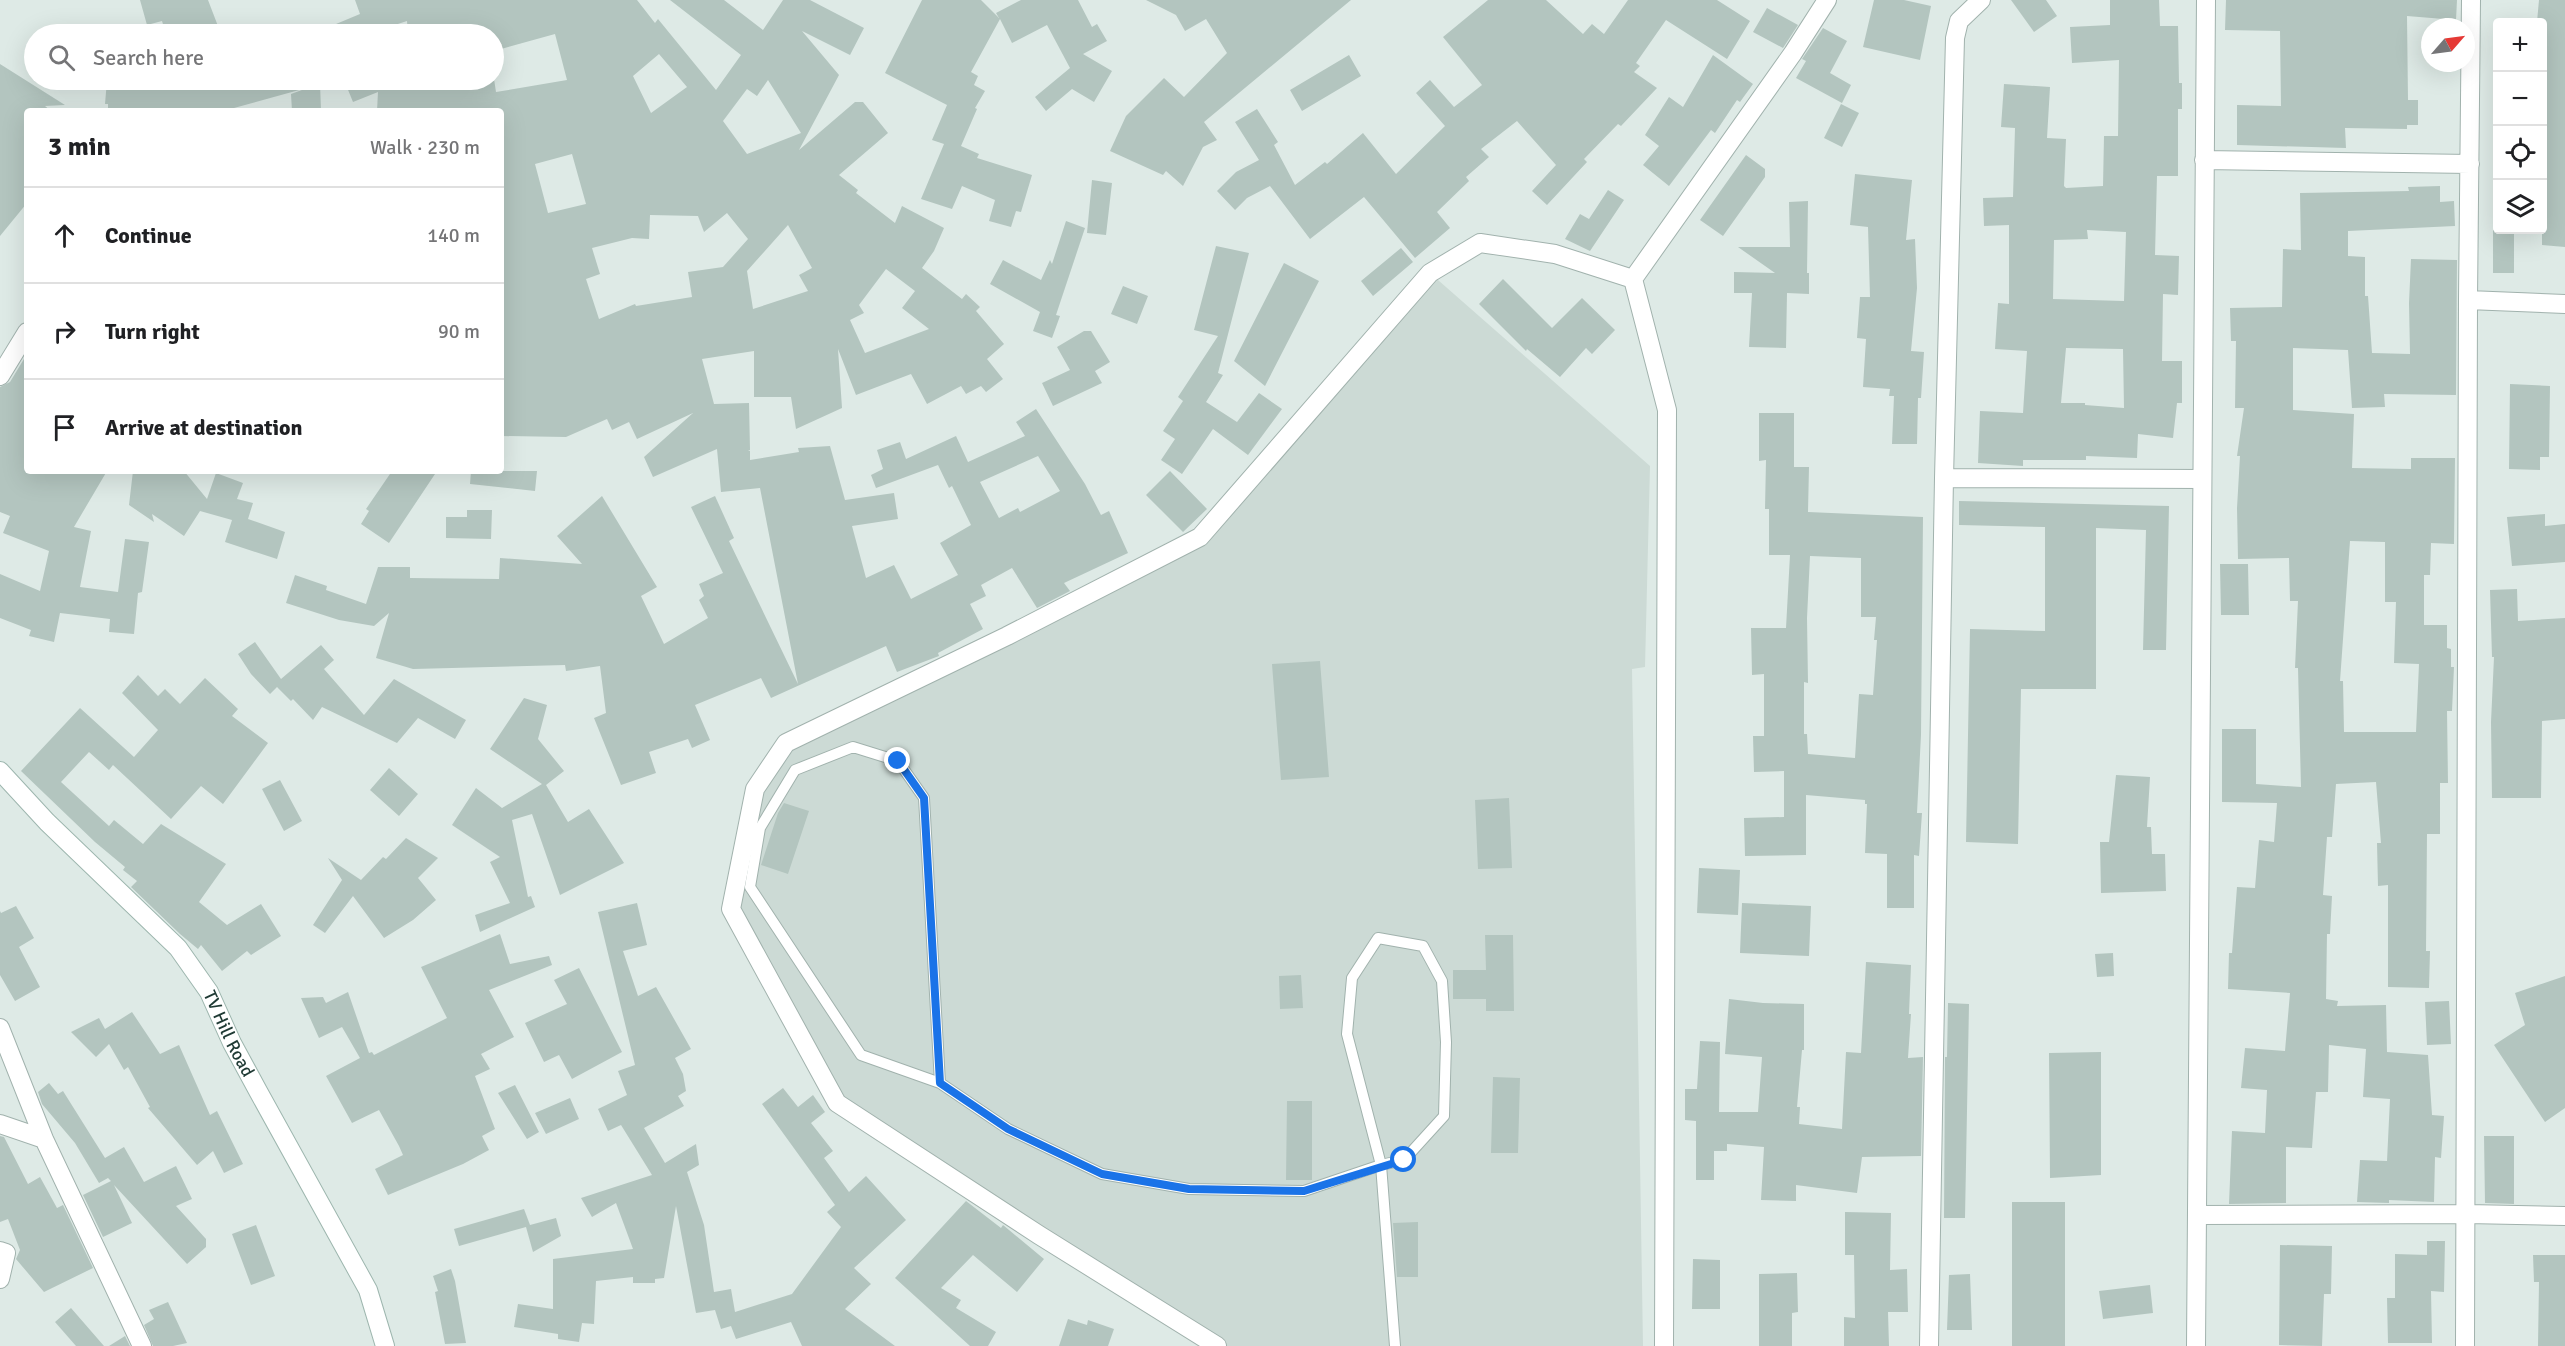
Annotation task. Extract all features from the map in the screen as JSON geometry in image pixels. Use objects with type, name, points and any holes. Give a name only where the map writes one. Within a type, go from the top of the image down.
[{"type":"street","points":[[1664,1346],[1667,410],[1633,279],[1793,53],[1827,0]]},
{"type":"street","points":[[1929,1346],[1944,478],[1955,38],[1959,21],[1981,0]]},
{"type":"street","points":[[2196,1346],[2206,0]]},
{"type":"street","points":[[2465,1346],[2468,300],[2472,0]]},
{"type":"street","points":[[2204,160],[2470,164]]},
{"type":"street","points":[[1217,1346],[1039,1235],[837,1103],[731,909],[755,789],[786,744],[1200,537],[1430,273],[1480,243],[1555,254],[1633,279]]},
{"type":"street","points":[[2468,300],[2565,304]]},
{"type":"street","points":[[0,376],[24,337]]},
{"type":"street","points":[[1944,478],[2202,479]]},
{"type":"street","name":"TV Hill Road","points":[[0,771],[47,822],[178,948],[209,992],[242,1062],[368,1290],[386,1346]]},
{"type":"street","points":[[0,1028],[44,1139],[142,1346]]},
{"type":"street","points":[[0,1124],[44,1139]]},
{"type":"street","points":[[2197,1215],[2565,1216]]},
{"type":"street","points":[[0,1251],[6,1253],[0,1280]]},
{"type":"lane","points":[[940,1083],[924,798],[898,761],[853,747],[795,770],[760,828],[750,887],[861,1054],[940,1083],[1008,1129],[1102,1174],[1189,1189],[1304,1191],[1381,1165],[1404,1160],[1444,1116],[1446,1042],[1442,981],[1424,946],[1378,938],[1352,978],[1347,1034],[1381,1165],[1395,1346]]},
{"type":"shaded area","points":[[1430,273],[1650,466],[1645,667],[1632,669],[1643,1346],[1217,1346],[837,1103],[731,909],[755,789],[786,743],[1200,537]]},
{"type":"building","points":[[140,0],[208,0],[217,24],[163,24],[162,21],[147,24]]},
{"type":"building","points":[[355,0],[637,0],[655,23],[658,19],[716,90],[741,55],[670,0],[724,0],[763,30],[783,0],[810,0],[864,28],[850,55],[802,31],[839,75],[799,150],[855,102],[863,102],[888,133],[839,175],[858,190],[856,193],[895,223],[902,206],[944,228],[934,251],[922,268],[962,299],[966,294],[980,307],[976,311],[1004,344],[987,359],[1003,379],[986,392],[981,386],[966,394],[961,386],[927,404],[911,374],[856,395],[838,349],[842,408],[796,429],[791,397],[754,397],[754,351],[702,359],[714,404],[749,403],[750,450],[748,451],[750,451],[750,460],[799,452],[798,448],[830,446],[845,500],[894,493],[898,519],[852,526],[866,578],[894,565],[911,599],[958,575],[940,543],[971,525],[952,486],[949,488],[938,465],[876,488],[871,475],[883,469],[877,450],[900,442],[906,459],[956,436],[968,462],[1025,436],[1016,422],[1036,409],[1085,484],[1101,515],[1109,511],[1128,553],[1064,583],[1070,591],[1037,608],[1012,568],[981,585],[986,596],[970,604],[983,629],[938,653],[939,656],[897,672],[886,646],[771,698],[761,678],[695,705],[710,740],[692,748],[688,739],[649,752],[656,773],[621,785],[594,718],[606,713],[600,666],[566,671],[565,665],[413,669],[376,658],[389,613],[374,626],[339,620],[286,603],[295,575],[327,586],[326,590],[366,604],[378,567],[410,567],[410,578],[499,579],[500,558],[582,564],[557,536],[602,496],[657,587],[641,596],[664,644],[708,618],[699,600],[704,596],[699,584],[723,573],[691,507],[715,496],[734,538],[729,541],[798,684],[760,488],[721,492],[717,449],[653,477],[644,457],[693,413],[637,439],[629,422],[612,430],[607,419],[566,437],[504,436],[504,108],[377,108],[378,92],[353,102],[348,90],[496,90],[496,92],[567,80],[555,34],[504,48],[504,24],[407,24],[407,21],[398,24],[336,24],[360,14]],"holes":[[[659,54],[687,87],[651,113],[633,76]],[[768,80],[801,133],[747,154],[723,121],[747,89],[757,96]],[[572,154],[586,204],[548,213],[535,164]],[[727,213],[748,239],[723,267],[688,272],[692,297],[636,306],[635,304],[599,319],[586,279],[600,274],[592,248],[632,238],[649,239],[650,215],[698,216],[704,232]],[[788,225],[812,268],[799,275],[808,291],[753,309],[747,271]],[[886,269],[915,291],[902,308],[929,329],[865,353],[850,320],[864,313],[859,305]],[[1038,456],[1060,491],[1020,512],[1018,508],[999,518],[980,482]]]},
{"type":"building","points":[[922,0],[981,0],[999,18],[996,13],[1021,0],[1078,0],[1092,27],[1097,24],[1107,41],[1083,54],[1112,71],[1094,102],[1072,89],[1046,111],[1035,97],[1070,68],[1047,25],[1012,43],[1000,19],[971,72],[978,76],[974,85],[985,91],[975,108],[977,109],[961,146],[979,154],[977,158],[1032,175],[1021,212],[1016,211],[1011,227],[989,221],[995,200],[962,186],[952,209],[921,199],[944,144],[932,140],[947,105],[885,73]]},
{"type":"building","points":[[1146,0],[1351,0],[1204,122],[1217,140],[1203,147],[1183,186],[1166,171],[1163,175],[1110,151],[1126,116],[1164,78],[1184,97],[1227,53],[1206,19],[1185,31],[1176,15]]},
{"type":"building","points":[[1488,0],[1546,0],[1583,34],[1592,24],[1604,34],[1628,0],[1717,0],[1750,21],[1727,59],[1666,20],[1636,63],[1640,66],[1634,72],[1657,88],[1621,126],[1618,124],[1584,159],[1587,162],[1547,205],[1532,191],[1556,165],[1517,121],[1481,149],[1489,157],[1466,177],[1469,181],[1437,212],[1450,228],[1415,258],[1364,197],[1310,239],[1270,186],[1247,198],[1235,210],[1217,191],[1236,172],[1259,160],[1235,122],[1257,109],[1278,142],[1274,145],[1295,185],[1325,162],[1327,164],[1363,133],[1396,174],[1445,126],[1416,93],[1430,80],[1454,107],[1482,85],[1443,37]]},
{"type":"building","points":[[1874,0],[1904,0],[1931,6],[1920,60],[1863,47]]},
{"type":"building","points":[[2011,0],[2046,0],[2057,16],[2034,32]]},
{"type":"building","points":[[2110,0],[2159,0],[2160,26],[2178,26],[2182,109],[2178,109],[2178,176],[2157,176],[2155,255],[2179,256],[2178,295],[2163,294],[2162,361],[2182,361],[2182,403],[2177,403],[2173,438],[2138,434],[2137,458],[2086,456],[2086,460],[2023,460],[2023,466],[1978,463],[1980,411],[2023,413],[2027,351],[1995,349],[1998,303],[2009,304],[2009,225],[1984,226],[1983,198],[2013,197],[2015,128],[2001,127],[2004,84],[2050,87],[2047,138],[2066,139],[2064,186],[2066,188],[2103,186],[2104,136],[2118,136],[2119,60],[2072,63],[2070,27],[2110,25]],"holes":[[[2087,230],[2126,232],[2124,301],[2053,299],[2054,240],[2088,239]],[[2066,348],[2123,349],[2124,408],[2085,405],[2085,403],[2061,403]]]},
{"type":"building","points":[[2226,0],[2457,0],[2456,18],[2407,16],[2408,100],[2418,100],[2418,125],[2407,125],[2407,129],[2345,128],[2346,148],[2237,145],[2237,105],[2281,106],[2280,31],[2225,30]]},
{"type":"building","points":[[2539,0],[2565,0],[2565,247],[2542,245],[2542,234],[2547,234],[2547,18],[2537,18]]},
{"type":"building","points":[[1767,8],[1798,25],[1783,48],[1753,32]]},
{"type":"building","points":[[1823,28],[1847,41],[1830,73],[1851,85],[1842,103],[1796,78],[1806,61],[1802,59]]},
{"type":"building","points":[[1349,55],[1361,76],[1302,111],[1290,90]]},
{"type":"building","points":[[1713,55],[1753,84],[1740,102],[1737,100],[1715,133],[1711,130],[1669,186],[1643,165],[1659,146],[1645,135],[1669,97],[1683,107]]},
{"type":"building","points":[[0,64],[24,79],[24,90],[41,90],[65,105],[24,108],[24,207],[0,236]]},
{"type":"building","points":[[106,90],[299,90],[234,108],[108,108],[108,104],[105,104]]},
{"type":"building","points":[[302,90],[320,90],[321,108],[292,108],[291,94]]},
{"type":"building","points":[[1841,104],[1859,113],[1842,147],[1824,138]]},
{"type":"building","points":[[1746,155],[1765,169],[1765,177],[1723,236],[1700,220]]},
{"type":"building","points":[[1855,174],[1912,180],[1906,240],[1915,239],[1917,288],[1911,351],[1924,352],[1921,398],[1918,398],[1917,444],[1892,444],[1894,396],[1889,396],[1890,389],[1863,387],[1866,339],[1857,338],[1860,297],[1870,297],[1868,227],[1850,225]]},
{"type":"building","points":[[1092,180],[1112,183],[1106,235],[1087,233]]},
{"type":"building","points":[[2440,186],[2440,202],[2454,201],[2455,226],[2348,231],[2348,256],[2365,257],[2365,296],[2368,296],[2372,353],[2410,354],[2411,259],[2457,260],[2456,395],[2384,394],[2385,407],[2352,408],[2348,350],[2293,348],[2293,410],[2354,414],[2352,468],[2411,469],[2411,458],[2455,458],[2454,544],[2431,543],[2430,575],[2424,575],[2424,625],[2447,625],[2447,648],[2451,649],[2451,667],[2454,667],[2452,711],[2447,711],[2448,783],[2440,783],[2440,834],[2427,834],[2426,951],[2430,951],[2429,988],[2388,987],[2388,885],[2378,886],[2377,843],[2381,843],[2376,782],[2336,784],[2332,837],[2327,837],[2323,895],[2332,896],[2330,934],[2327,934],[2326,999],[2338,1001],[2337,1006],[2386,1005],[2387,1052],[2428,1055],[2432,1115],[2444,1116],[2441,1158],[2435,1157],[2434,1202],[2389,1200],[2389,1203],[2357,1202],[2360,1160],[2387,1161],[2390,1099],[2363,1097],[2366,1049],[2329,1045],[2328,1092],[2316,1092],[2312,1148],[2286,1147],[2286,1203],[2229,1204],[2232,1131],[2265,1133],[2267,1090],[2241,1088],[2245,1048],[2285,1051],[2290,993],[2228,989],[2229,953],[2232,953],[2237,887],[2255,888],[2259,840],[2274,842],[2277,803],[2222,802],[2222,729],[2256,729],[2256,784],[2301,787],[2298,668],[2295,668],[2298,601],[2290,601],[2289,558],[2238,559],[2237,508],[2240,456],[2237,456],[2244,408],[2235,408],[2236,341],[2231,341],[2230,308],[2282,307],[2283,249],[2301,250],[2300,193],[2409,191],[2408,187]],"holes":[[[2350,541],[2385,542],[2385,602],[2396,602],[2394,663],[2419,664],[2416,732],[2344,732],[2343,681],[2340,681]]]},
{"type":"building","points":[[1608,190],[1624,200],[1590,251],[1565,239],[1580,214],[1589,219]]},
{"type":"building","points":[[1808,201],[1809,294],[1787,293],[1786,348],[1749,347],[1752,293],[1734,293],[1734,272],[1775,273],[1738,247],[1790,247],[1789,202]]},
{"type":"building","points":[[1066,221],[1085,228],[1056,315],[1060,316],[1052,338],[1033,331],[1040,312],[990,284],[1003,260],[1041,280],[1050,260],[1052,264]]},
{"type":"building","points":[[2493,234],[2514,234],[2514,273],[2493,273]]},
{"type":"building","points":[[1216,246],[1249,253],[1218,373],[1223,375],[1206,402],[1237,422],[1259,393],[1282,409],[1248,455],[1213,429],[1182,474],[1161,460],[1175,439],[1163,431],[1183,401],[1178,397],[1218,336],[1194,330]]},
{"type":"building","points":[[1401,248],[1413,262],[1373,296],[1361,281]]},
{"type":"building","points":[[1284,263],[1319,281],[1265,386],[1234,361]]},
{"type":"building","points":[[1503,279],[1552,328],[1582,298],[1615,330],[1592,354],[1586,348],[1560,377],[1527,349],[1526,351],[1479,304]]},
{"type":"building","points":[[1123,286],[1148,296],[1137,324],[1111,314]]},
{"type":"building","points":[[1084,331],[1091,331],[1110,362],[1095,371],[1102,383],[1053,406],[1042,383],[1070,370],[1057,347]]},
{"type":"building","points":[[24,359],[24,474],[105,474],[74,527],[91,531],[80,587],[118,592],[125,539],[149,542],[142,592],[138,593],[134,634],[109,632],[110,619],[60,613],[54,642],[29,636],[31,630],[0,618],[0,574],[40,591],[49,551],[3,533],[10,516],[0,512],[0,387],[10,382]]},
{"type":"building","points":[[2510,384],[2550,386],[2549,457],[2540,457],[2540,470],[2509,469]]},
{"type":"building","points":[[1759,413],[1794,413],[1794,467],[1809,467],[1808,512],[1923,517],[1921,735],[1917,813],[1922,813],[1919,856],[1914,855],[1914,908],[1887,908],[1887,854],[1865,853],[1867,804],[1865,800],[1806,795],[1806,855],[1745,856],[1744,818],[1784,817],[1784,771],[1754,772],[1753,736],[1764,736],[1764,674],[1752,675],[1751,628],[1786,628],[1790,555],[1769,555],[1769,509],[1765,509],[1766,460],[1759,461]],"holes":[[[1810,556],[1861,558],[1861,617],[1876,617],[1874,640],[1877,640],[1873,695],[1859,694],[1855,758],[1808,754],[1807,734],[1804,734],[1804,682],[1808,683],[1807,618]]]},
{"type":"building","points":[[537,471],[535,491],[470,484],[471,474]]},
{"type":"building","points":[[1170,471],[1207,509],[1183,532],[1146,495]]},
{"type":"building","points":[[133,474],[186,474],[207,499],[216,474],[219,474],[243,483],[237,499],[253,503],[248,519],[285,532],[277,559],[225,542],[232,520],[200,511],[184,536],[152,514],[154,522],[129,505]]},
{"type":"building","points":[[390,474],[435,474],[389,543],[361,524],[369,511],[366,509]]},
{"type":"building","points":[[1959,501],[2169,506],[2166,650],[2143,650],[2146,530],[2096,528],[2096,689],[2021,689],[2018,844],[1966,842],[1970,629],[2045,631],[2045,527],[1959,525]]},
{"type":"building","points":[[467,510],[492,510],[491,539],[446,538],[446,517],[467,517]]},
{"type":"building","points":[[2545,514],[2545,526],[2565,524],[2565,562],[2512,566],[2507,517]]},
{"type":"building","points":[[2220,564],[2248,564],[2249,615],[2221,615]]},
{"type":"building","points":[[2517,589],[2518,621],[2565,618],[2565,719],[2542,721],[2541,798],[2492,798],[2491,722],[2494,657],[2492,657],[2490,590]]},
{"type":"building","points":[[255,642],[281,679],[321,645],[334,660],[324,669],[364,715],[394,679],[466,720],[455,739],[418,718],[397,743],[322,707],[313,720],[293,699],[291,701],[277,687],[270,694],[251,674],[238,654]]},
{"type":"building","points":[[1320,661],[1329,777],[1281,780],[1272,664]]},
{"type":"building","points":[[138,675],[158,696],[165,689],[180,704],[205,678],[238,709],[232,716],[268,743],[223,804],[201,786],[171,819],[113,765],[109,770],[89,752],[61,782],[109,826],[114,820],[143,844],[161,824],[226,864],[199,902],[227,925],[261,904],[281,936],[251,955],[247,951],[222,971],[201,945],[198,949],[131,887],[137,881],[123,870],[125,867],[95,842],[21,771],[80,708],[134,757],[158,730],[122,693]]},
{"type":"building","points":[[524,698],[547,705],[538,739],[564,771],[546,785],[568,822],[589,809],[624,863],[560,895],[532,814],[512,820],[528,897],[531,896],[535,907],[480,932],[475,915],[510,903],[490,862],[500,857],[452,825],[476,788],[502,808],[542,784],[490,749]]},
{"type":"building","points":[[389,768],[418,794],[399,816],[370,790]]},
{"type":"building","points":[[2116,775],[2150,777],[2147,827],[2151,827],[2152,854],[2165,854],[2166,891],[2101,893],[2100,842],[2109,842]]},
{"type":"building","points":[[280,780],[302,821],[284,831],[262,789]]},
{"type":"building","points":[[1509,798],[1512,868],[1478,869],[1475,800]]},
{"type":"building","points":[[784,803],[809,811],[788,874],[761,865],[778,813]]},
{"type":"building","points":[[406,838],[438,858],[418,878],[436,900],[413,920],[384,938],[353,896],[325,933],[313,925],[342,880],[328,858],[361,880],[383,857],[386,859]]},
{"type":"building","points":[[1699,868],[1740,870],[1738,915],[1697,913]]},
{"type":"building","points":[[637,903],[647,945],[623,951],[638,996],[656,987],[691,1049],[675,1058],[683,1074],[686,1091],[678,1096],[684,1106],[644,1128],[665,1163],[696,1144],[699,1165],[687,1172],[704,1225],[714,1292],[731,1289],[735,1312],[792,1294],[841,1227],[827,1212],[835,1205],[762,1104],[783,1088],[798,1107],[813,1095],[825,1112],[811,1123],[833,1151],[824,1158],[849,1192],[866,1176],[906,1220],[854,1268],[871,1284],[845,1309],[895,1346],[802,1346],[791,1322],[736,1339],[731,1326],[721,1329],[715,1310],[696,1313],[676,1206],[664,1278],[655,1279],[655,1283],[633,1283],[633,1277],[596,1281],[594,1324],[582,1323],[579,1342],[558,1339],[558,1334],[514,1327],[518,1304],[553,1309],[553,1259],[633,1249],[616,1203],[592,1217],[581,1198],[652,1175],[621,1125],[608,1131],[598,1109],[627,1095],[618,1071],[635,1065],[598,912]]},
{"type":"building","points":[[1742,903],[1811,906],[1809,956],[1740,953]]},
{"type":"building","points":[[16,906],[34,938],[19,947],[40,987],[15,1001],[0,975],[0,911],[1,913]]},
{"type":"building","points":[[500,934],[510,964],[549,956],[552,965],[489,990],[514,1037],[481,1054],[490,1069],[475,1076],[495,1129],[482,1136],[489,1150],[463,1164],[388,1195],[375,1169],[403,1155],[379,1110],[352,1123],[326,1076],[360,1058],[342,1027],[319,1038],[301,998],[323,997],[326,1003],[348,992],[369,1053],[372,1052],[374,1055],[447,1018],[421,967]]},
{"type":"building","points":[[1485,935],[1513,935],[1514,1011],[1486,1011],[1486,999],[1453,999],[1453,970],[1486,970]]},
{"type":"building","points":[[2113,953],[2114,976],[2097,977],[2095,954]]},
{"type":"building","points":[[1866,962],[1911,965],[1908,1058],[1923,1057],[1921,1156],[1862,1157],[1857,1193],[1796,1185],[1796,1201],[1761,1200],[1764,1147],[1727,1144],[1727,1151],[1714,1151],[1714,1180],[1696,1180],[1696,1121],[1685,1120],[1685,1089],[1697,1089],[1700,1041],[1720,1042],[1719,1112],[1758,1112],[1762,1057],[1725,1054],[1729,999],[1804,1004],[1804,1050],[1802,1050],[1797,1107],[1800,1107],[1799,1124],[1842,1129],[1846,1052],[1861,1053]]},
{"type":"building","points":[[579,968],[622,1052],[572,1079],[559,1055],[544,1062],[525,1023],[567,1004],[554,980]]},
{"type":"building","points":[[1301,975],[1303,1008],[1280,1009],[1279,976]]},
{"type":"building","points":[[2565,976],[2565,1108],[2545,1122],[2494,1045],[2525,1025],[2515,993]]},
{"type":"building","points":[[2449,1001],[2451,1044],[2427,1045],[2425,1002]]},
{"type":"building","points":[[1948,1003],[1969,1004],[1965,1218],[1944,1218],[1945,1057],[1947,1057]]},
{"type":"building","points":[[132,1012],[160,1054],[179,1045],[210,1115],[217,1111],[243,1164],[224,1173],[213,1151],[197,1165],[148,1108],[150,1107],[128,1067],[124,1070],[109,1044],[96,1057],[71,1032],[99,1018],[105,1029]]},
{"type":"building","points":[[2101,1052],[2101,1175],[2050,1178],[2049,1053]]},
{"type":"building","points":[[1493,1077],[1520,1078],[1518,1153],[1491,1153]]},
{"type":"building","points":[[49,1083],[58,1094],[63,1091],[105,1158],[124,1147],[144,1182],[176,1166],[192,1199],[176,1206],[206,1239],[206,1247],[187,1264],[114,1185],[132,1223],[103,1237],[83,1195],[111,1181],[108,1178],[99,1183],[75,1143],[42,1104],[38,1092]]},
{"type":"building","points":[[515,1085],[539,1132],[527,1139],[498,1093]]},
{"type":"building","points":[[570,1098],[579,1119],[546,1134],[535,1113]]},
{"type":"building","points":[[1287,1101],[1312,1101],[1312,1180],[1286,1180]]},
{"type":"building","points":[[0,1136],[4,1137],[28,1184],[40,1177],[57,1208],[63,1205],[93,1268],[44,1292],[16,1259],[20,1250],[8,1219],[0,1222]]},
{"type":"building","points":[[2484,1136],[2514,1136],[2514,1204],[2485,1203]]},
{"type":"building","points":[[966,1201],[1001,1228],[1003,1225],[1044,1259],[1017,1292],[973,1255],[941,1288],[961,1300],[956,1308],[996,1332],[988,1346],[970,1346],[895,1278]]},
{"type":"building","points":[[2012,1202],[2065,1202],[2065,1346],[2012,1346]]},
{"type":"building","points":[[524,1209],[530,1225],[556,1218],[561,1236],[533,1252],[526,1227],[459,1246],[454,1229]]},
{"type":"building","points":[[1845,1212],[1891,1213],[1890,1270],[1907,1269],[1908,1312],[1888,1312],[1889,1346],[1844,1346],[1844,1317],[1855,1318],[1854,1255],[1845,1255]]},
{"type":"building","points":[[1418,1222],[1418,1277],[1397,1277],[1393,1223]]},
{"type":"building","points":[[256,1225],[275,1276],[251,1285],[232,1234]]},
{"type":"building","points":[[2427,1241],[2445,1241],[2444,1292],[2431,1291],[2432,1343],[2388,1343],[2387,1298],[2395,1298],[2395,1254],[2427,1255]]},
{"type":"building","points":[[2280,1245],[2332,1246],[2331,1294],[2324,1294],[2322,1346],[2279,1345]]},
{"type":"building","points":[[2533,1255],[2565,1255],[2565,1346],[2538,1346],[2539,1282],[2534,1282]]},
{"type":"building","points":[[1693,1259],[1720,1260],[1720,1309],[1692,1309]]},
{"type":"building","points":[[451,1269],[466,1343],[445,1344],[435,1292],[438,1291],[433,1276]]},
{"type":"building","points":[[1797,1273],[1798,1312],[1792,1313],[1792,1346],[1759,1346],[1759,1274]]},
{"type":"building","points":[[1970,1274],[1972,1330],[1947,1330],[1949,1275]]},
{"type":"building","points":[[2150,1285],[2153,1313],[2103,1319],[2099,1291]]},
{"type":"building","points":[[168,1302],[187,1343],[153,1346],[144,1325],[154,1319],[149,1310]]},
{"type":"building","points":[[71,1308],[104,1346],[76,1346],[55,1322]]},
{"type":"building","points":[[1068,1319],[1087,1325],[1088,1320],[1114,1329],[1108,1346],[1059,1346]]},
{"type":"building","points":[[125,1336],[130,1346],[109,1346]]},
{"type":"route","points":[[898,761],[924,798],[940,1083],[1008,1129],[1102,1174],[1189,1189],[1304,1191],[1381,1165],[1404,1160]]}]
